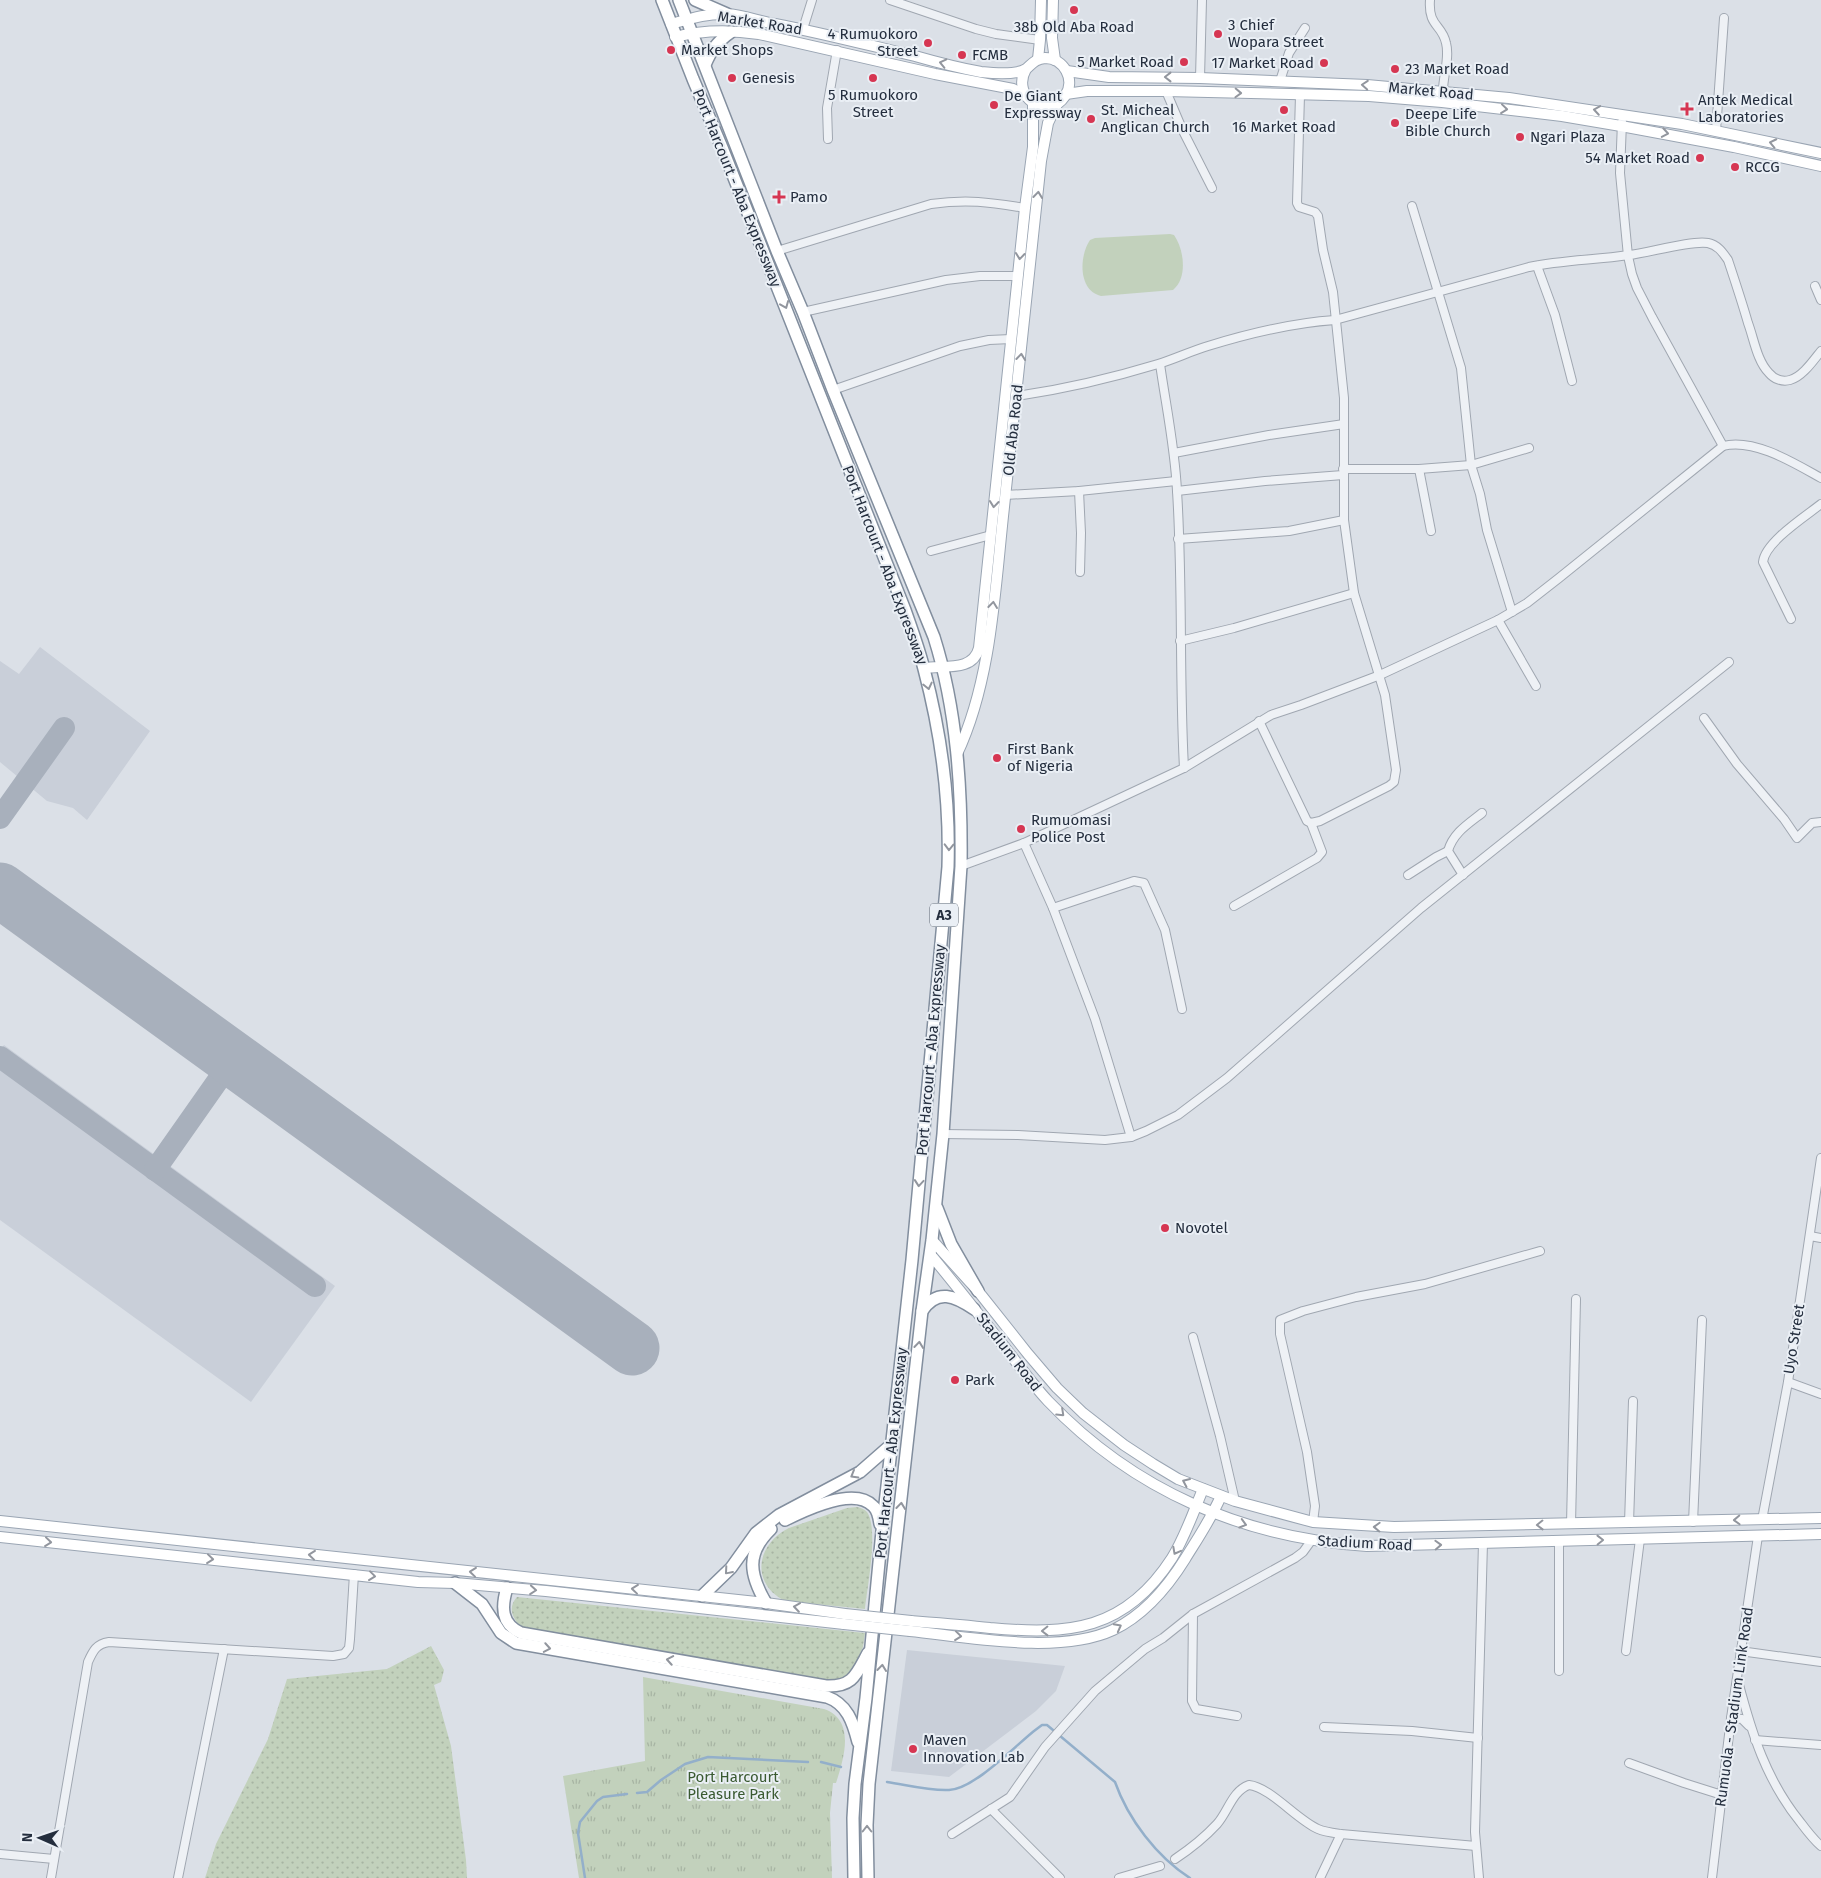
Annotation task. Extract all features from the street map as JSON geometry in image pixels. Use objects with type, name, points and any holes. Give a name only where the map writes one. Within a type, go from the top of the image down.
[{"type":"highway","name":"Port Harcourt - Aba Expressway","points":[[662,0],[675,37],[723,150],[905,610],[924,668],[939,733],[948,804],[948,867],[912,1260],[855,1784],[853,1818],[854,1878]]},
{"type":"highway","name":"Port Harcourt - Aba Expressway","points":[[679,0],[776,251],[803,312],[934,637],[943,666],[957,754],[961,866],[948,1029],[943,1134],[869,1784],[867,1825],[868,1878]]},
{"type":"highway","points":[[695,0],[727,14]]},
{"type":"highway","points":[[705,65],[709,54],[717,42],[731,32]]},
{"type":"highway","points":[[936,1205],[951,1244],[978,1291]]},
{"type":"highway","points":[[922,1312],[931,1302],[946,1296],[959,1299],[974,1308]]},
{"type":"highway","points":[[702,1596],[731,1568],[756,1533],[768,1522],[779,1514],[860,1472],[892,1444]]},
{"type":"highway","points":[[766,1603],[756,1585],[753,1557],[754,1551],[762,1538],[773,1527],[786,1519],[834,1501],[853,1498],[865,1500],[874,1506],[882,1531]]},
{"type":"highway","points":[[455,1582],[482,1604],[502,1633],[516,1643],[817,1694],[836,1700],[850,1716],[860,1750]]},
{"type":"highway","points":[[507,1588],[503,1602],[506,1618],[510,1627],[521,1633],[816,1685],[837,1686],[846,1684],[853,1679],[871,1647]]},
{"type":"main road","points":[[1038,59],[1041,0]]},
{"type":"main road","points":[[1052,0],[1054,60]]},
{"type":"main road","name":"Market Road","points":[[671,24],[687,19],[727,14],[803,29],[981,72],[1016,72],[1026,69]]},
{"type":"main road","name":"Market Road","points":[[675,37],[691,32],[759,34],[837,50],[935,74],[1013,89],[1030,100]]},
{"type":"main road","points":[[1038,59],[1054,60],[1062,64],[1067,71],[1070,82],[1066,94],[1057,104],[1048,106],[1030,100],[1022,85],[1022,76],[1026,69],[1038,59]]},
{"type":"main road","name":"Market Road","points":[[1067,71],[1109,77],[1280,81],[1443,91],[1509,98],[1622,114],[1716,131],[1821,154]]},
{"type":"main road","name":"Market Road","points":[[1066,94],[1087,91],[1166,91],[1369,96],[1442,102],[1562,116],[1690,138],[1821,166]]},
{"type":"main road","name":"Old Aba Road","points":[[924,668],[965,664],[972,661],[978,654],[1033,147],[1034,118],[1030,100]]},
{"type":"main road","name":"Old Aba Road","points":[[957,754],[967,733],[982,676],[992,614],[1041,161],[1048,123],[1057,104]]},
{"type":"main road","name":"Stadium Road","points":[[932,1240],[978,1291],[1028,1354],[1069,1401],[1131,1450],[1178,1479],[1235,1501],[1312,1522],[1357,1526],[1432,1528],[1821,1518]]},
{"type":"main road","name":"Stadium Road","points":[[930,1254],[1046,1399],[1060,1413],[1124,1464],[1173,1495],[1213,1514],[1239,1523],[1312,1541],[1367,1546],[1821,1534]]},
{"type":"main road","points":[[0,1537],[418,1582],[455,1582],[844,1619],[911,1620],[1034,1631],[1075,1629],[1103,1620],[1130,1605],[1159,1577],[1173,1557],[1203,1489]]},
{"type":"main road","points":[[0,1522],[766,1603],[910,1632],[1043,1643],[1078,1640],[1104,1634],[1124,1624],[1151,1603],[1177,1571],[1213,1514],[1221,1496]]},
{"type":"street","points":[[803,29],[812,0]]},
{"type":"street","points":[[890,0],[976,29],[996,34],[1040,40]]},
{"type":"street","points":[[1200,78],[1202,0]]},
{"type":"street","points":[[1430,0],[1431,20],[1447,44],[1443,91]]},
{"type":"street","points":[[1716,131],[1724,18]]},
{"type":"street","points":[[1280,81],[1289,53],[1305,28]]},
{"type":"street","points":[[828,139],[827,108],[837,50]]},
{"type":"street","points":[[1166,91],[1183,131],[1212,188]]},
{"type":"street","points":[[1300,95],[1297,203],[1299,207],[1315,212],[1318,216],[1323,250],[1333,292],[1344,398],[1344,520],[1354,593],[1380,675],[1396,762],[1394,782],[1320,822],[1311,823]]},
{"type":"street","points":[[1622,114],[1620,173],[1628,256],[1637,288],[1724,446]]},
{"type":"street","points":[[776,251],[931,204],[957,200],[979,201],[1025,208]]},
{"type":"street","points":[[1412,206],[1461,368],[1471,465],[1480,494],[1487,530],[1512,612]]},
{"type":"street","points":[[1017,396],[1091,382],[1160,364],[1207,346],[1256,332],[1302,322],[1335,320],[1537,266],[1628,256],[1699,243],[1708,243],[1716,246],[1728,260],[1757,350],[1768,373],[1782,381],[1793,379],[1801,374],[1821,352]]},
{"type":"street","points":[[1537,266],[1554,315],[1572,381]]},
{"type":"street","points":[[803,312],[946,280],[980,276],[1018,276]]},
{"type":"street","points":[[1815,286],[1821,300]]},
{"type":"street","points":[[833,390],[960,346],[989,340],[1011,339]]},
{"type":"street","points":[[1160,364],[1174,453],[1177,491],[1184,768]]},
{"type":"street","points":[[1174,453],[1270,435],[1344,424]]},
{"type":"street","points":[[961,866],[1024,843],[1184,768],[1271,714],[1301,705],[1380,675],[1498,620],[1559,578],[1724,446],[1733,443],[1759,448],[1792,462],[1821,478]]},
{"type":"street","points":[[1177,491],[1343,472],[1471,465],[1529,448]]},
{"type":"street","points":[[1419,469],[1431,530]]},
{"type":"street","points":[[1006,495],[1079,491],[1176,481]]},
{"type":"street","points":[[1079,491],[1080,572]]},
{"type":"street","points":[[1791,619],[1763,562],[1763,558],[1770,545],[1821,504]]},
{"type":"street","points":[[1178,539],[1289,531],[1344,520]]},
{"type":"street","points":[[930,551],[991,535]]},
{"type":"street","points":[[1180,641],[1234,628],[1354,593]]},
{"type":"street","points":[[1498,620],[1536,686]]},
{"type":"street","points":[[943,1134],[1018,1135],[1105,1140],[1131,1137],[1178,1115],[1227,1078],[1388,937],[1463,875],[1729,662]]},
{"type":"street","points":[[1704,718],[1746,776],[1784,819],[1796,838],[1812,824],[1821,822]]},
{"type":"street","points":[[1234,906],[1317,858],[1322,852],[1311,823],[1308,821],[1259,721]]},
{"type":"street","points":[[1408,875],[1436,857],[1448,852],[1457,833],[1482,813]]},
{"type":"street","points":[[1024,843],[1053,908],[1095,1019],[1131,1137]]},
{"type":"street","points":[[1448,852],[1463,875]]},
{"type":"street","points":[[1053,908],[1134,880],[1144,883],[1165,930],[1182,1009]]},
{"type":"street","name":"Uyo Street","points":[[1762,1520],[1788,1382],[1821,1158]]},
{"type":"street","points":[[1810,1236],[1821,1238]]},
{"type":"street","points":[[1312,1522],[1315,1506],[1308,1452],[1280,1334],[1280,1320],[1356,1297],[1424,1284],[1540,1251]]},
{"type":"street","points":[[1571,1524],[1576,1299]]},
{"type":"street","points":[[1693,1522],[1702,1320]]},
{"type":"street","points":[[1193,1337],[1222,1444],[1235,1501]]},
{"type":"street","points":[[1788,1382],[1821,1394]]},
{"type":"street","points":[[1629,1523],[1633,1401]]},
{"type":"street","name":"Rumuola - Stadium Link Road","points":[[1712,1878],[1740,1651],[1758,1536]]},
{"type":"street","points":[[1626,1651],[1640,1539]]},
{"type":"street","points":[[952,1834],[1010,1797],[1058,1733],[1095,1691],[1145,1649],[1163,1638],[1193,1614],[1295,1558],[1312,1541]]},
{"type":"street","points":[[1559,1541],[1559,1671]]},
{"type":"street","points":[[1479,1878],[1476,1846],[1482,1544]]},
{"type":"street","points":[[51,1878],[88,1662],[94,1650],[100,1644],[109,1642],[333,1656],[344,1654],[350,1639],[354,1574]]},
{"type":"street","points":[[1193,1614],[1193,1706],[1196,1709],[1237,1716]]},
{"type":"street","points":[[178,1878],[224,1649]]},
{"type":"street","points":[[1740,1651],[1821,1662]]},
{"type":"street","points":[[1737,1677],[1750,1728],[1762,1760],[1775,1786],[1792,1812],[1821,1846]]},
{"type":"street","points":[[1731,1718],[1742,1719],[1750,1728]]},
{"type":"street","points":[[1324,1727],[1412,1731],[1478,1738]]},
{"type":"street","points":[[1755,1740],[1821,1745]]},
{"type":"street","points":[[1629,1764],[1722,1794]]},
{"type":"street","points":[[1175,1859],[1189,1850],[1218,1823],[1237,1793],[1249,1785],[1262,1789],[1318,1829],[1341,1834],[1476,1846]]},
{"type":"street","points":[[991,1809],[1060,1878]]},
{"type":"street","points":[[1320,1878],[1341,1834]]},
{"type":"street","points":[[0,1854],[54,1859]]},
{"type":"street","points":[[1120,1878],[1160,1866]]},
{"type":"shaded area","points":[[40,647],[150,731],[87,820],[73,808],[47,801],[0,762],[0,661],[19,674]]},
{"type":"shaded area","points":[[4,1045],[335,1286],[251,1402],[0,1220],[0,1051]]},
{"type":"shaded area","points":[[907,1650],[1065,1666],[1056,1691],[1036,1711],[949,1777],[891,1771]]},
{"type":"green space","points":[[1174,235],[1177,241],[1183,263],[1181,278],[1173,290],[1101,296],[1093,293],[1088,287],[1083,272],[1083,263],[1086,247],[1090,240],[1095,238]]},
{"type":"green space","points":[[857,1507],[867,1512],[872,1531],[871,1559],[865,1609],[785,1601],[774,1594],[766,1585],[761,1565],[769,1544],[789,1528],[847,1508]]},
{"type":"green space","points":[[517,1597],[865,1633],[863,1647],[851,1675],[836,1683],[521,1628],[512,1613],[512,1605]]},
{"type":"green space","points":[[431,1646],[444,1670],[441,1682],[434,1685],[451,1746],[467,1878],[205,1878],[216,1844],[268,1739],[287,1679],[387,1669]]},
{"type":"green space","name":"Port Harcourt Pleasure Park","points":[[643,1677],[824,1709],[834,1714],[841,1722],[845,1741],[839,1773],[836,1783],[833,1783],[830,1813],[832,1878],[579,1878],[563,1776],[645,1761]]},
{"type":"waterway","points":[[887,1782],[934,1790],[959,1788],[982,1775],[1042,1725],[1047,1725],[1115,1782],[1128,1810],[1145,1836],[1166,1859],[1190,1878]]},
{"type":"waterway","points":[[637,1793],[647,1792],[685,1764],[708,1757],[808,1762]]},
{"type":"waterway","points":[[821,1762],[841,1767]]},
{"type":"waterway","points":[[585,1878],[578,1833],[580,1822],[597,1801],[603,1797],[627,1794]]},
{"type":"taxiway","points":[[0,818],[64,728]]},
{"type":"taxiway","points":[[0,1057],[315,1286]]},
{"type":"taxiway","points":[[155,1170],[233,1059]]},
{"type":"runway","points":[[0,890],[632,1348]]},
{"type":"place","name":"38b Old Aba Road","points":[[1074,10]]},
{"type":"place","name":"3 Chief Wopara Street","points":[[1218,34]]},
{"type":"place","name":"4 Rumuokoro Street","points":[[928,43]]},
{"type":"place","name":"Market Shops","points":[[671,50]]},
{"type":"place","name":"FCMB","points":[[962,55]]},
{"type":"place","name":"5 Market Road","points":[[1184,62]]},
{"type":"place","name":"17 Market Road","points":[[1324,63]]},
{"type":"place","name":"23 Market Road","points":[[1395,69]]},
{"type":"place","name":"Genesis","points":[[732,78]]},
{"type":"place","name":"5 Rumuokoro Street","points":[[873,78]]},
{"type":"place","name":"De Giant Expressway","points":[[994,105]]},
{"type":"place","name":"Antek Medical Laboratories","points":[[1687,109]]},
{"type":"place","name":"16 Market Road","points":[[1284,110]]},
{"type":"place","name":"St. Micheal Anglican Church","points":[[1091,119]]},
{"type":"place","name":"Deepe Life Bible Church","points":[[1395,123]]},
{"type":"place","name":"Ngari Plaza","points":[[1520,137]]},
{"type":"place","name":"54 Market Road","points":[[1700,158]]},
{"type":"place","name":"RCCG","points":[[1735,167]]},
{"type":"place","name":"Pamo","points":[[779,197]]},
{"type":"place","name":"First Bank of Nigeria","points":[[997,758]]},
{"type":"place","name":"Rumuomasi Police Post","points":[[1021,829]]},
{"type":"place","name":"Novotel","points":[[1165,1228]]},
{"type":"place","name":"Park","points":[[955,1380]]},
{"type":"place","name":"Maven Innovation Lab","points":[[913,1749]]}]
